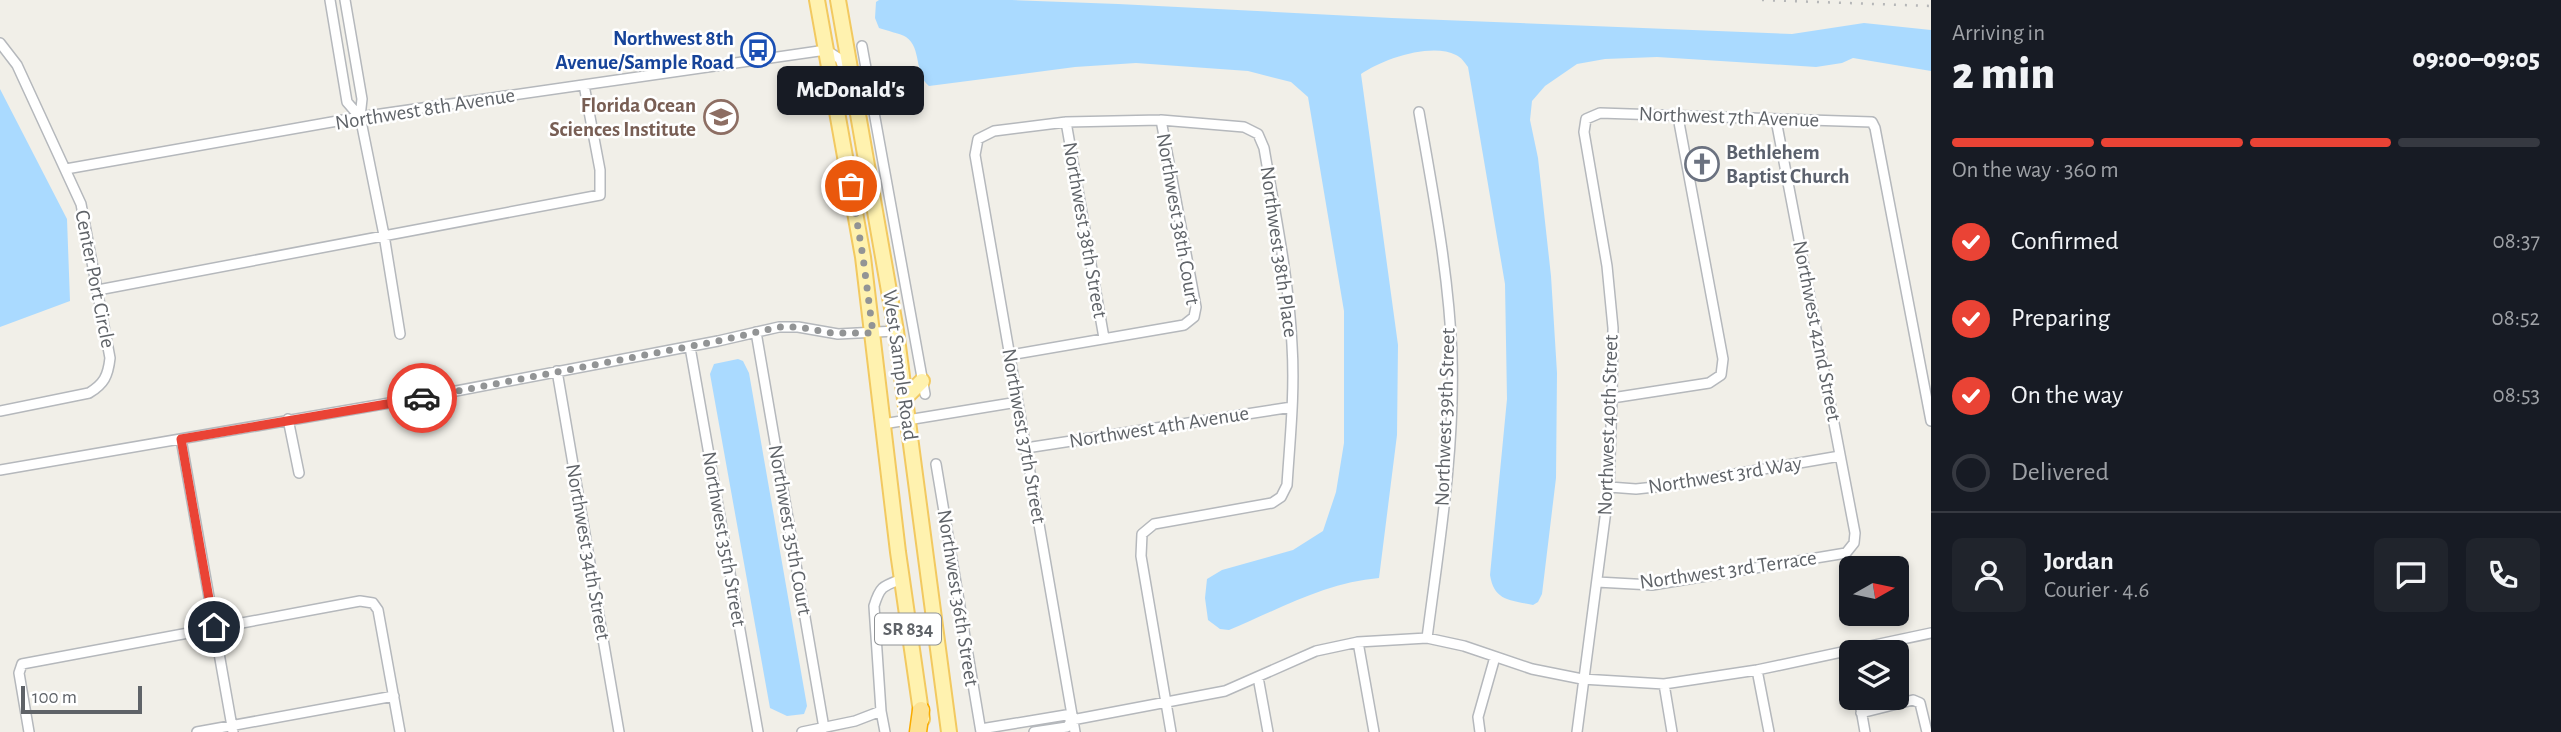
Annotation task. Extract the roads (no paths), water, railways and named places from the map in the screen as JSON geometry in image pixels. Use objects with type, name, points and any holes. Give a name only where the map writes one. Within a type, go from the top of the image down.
[{"type":"highway","points":[[918,732],[920,710]]},
{"type":"main road","name":"West Sample Road","points":[[817,0],[863,257],[902,579],[924,732]]},
{"type":"main road","name":"West Sample Road","points":[[838,0],[896,331],[949,732]]},
{"type":"main road","points":[[906,397],[923,387]]},
{"type":"street","points":[[330,0],[347,102],[360,117]]},
{"type":"street","points":[[345,0],[362,99],[360,117],[384,235],[400,334]]},
{"type":"street","name":"Center Port Circle","points":[[0,43],[17,65],[81,204],[110,358],[108,373],[101,385],[89,393],[0,411]]},
{"type":"street","points":[[862,46],[923,387]]},
{"type":"street","points":[[826,50],[840,59],[855,102],[872,101]]},
{"type":"street","name":"Northwest 8th Avenue","points":[[66,169],[360,117],[826,50]]},
{"type":"street","points":[[98,289],[600,195],[600,170],[584,85]]},
{"type":"street","name":"Northwest 39th Street","points":[[1419,112],[1444,263],[1452,357],[1448,468],[1427,638]]},
{"type":"street","name":"Northwest 7th Avenue","points":[[1586,119],[1600,113],[1872,122],[1931,421]]},
{"type":"street","points":[[1612,398],[1709,383],[1721,375],[1723,359],[1678,117]]},
{"type":"street","name":"Northwest 40th Street","points":[[1577,732],[1609,487],[1612,398],[1612,328],[1607,266],[1584,132],[1586,119]]},
{"type":"street","points":[[1066,122],[1161,120]]},
{"type":"street","name":"Northwest 38th Place","points":[[1161,120],[1244,127],[1258,134],[1264,148],[1289,299],[1292,346],[1292,407],[1287,485],[1281,496],[1272,503],[1154,524],[1142,534],[1141,556],[1166,703]]},
{"type":"street","name":"Northwest 38th Court","points":[[1104,338],[1184,325],[1194,317],[1196,307],[1161,120]]},
{"type":"street","name":"Northwest 42nd Street","points":[[1776,120],[1855,533],[1854,543]]},
{"type":"street","name":"Northwest 37th Street","points":[[1066,122],[994,131],[978,139],[975,155],[1074,732]]},
{"type":"street","name":"Northwest 38th Street","points":[[1066,122],[1104,338]]},
{"type":"street","points":[[0,470],[430,396],[788,326],[832,333],[896,331]]},
{"type":"street","name":"Northwest 35th Court","points":[[757,332],[824,728]]},
{"type":"street","points":[[1010,355],[1104,338]]},
{"type":"street","name":"Northwest 35th Street","points":[[690,347],[758,732]]},
{"type":"street","name":"Northwest 34th Street","points":[[557,371],[619,732]]},
{"type":"street","points":[[883,424],[1018,402]]},
{"type":"street","name":"Northwest 4th Avenue","points":[[1026,448],[1292,407]]},
{"type":"street","points":[[288,419],[299,473]]},
{"type":"street","points":[[181,439],[233,729]]},
{"type":"street","name":"Northwest 3rd Way","points":[[1609,487],[1636,489],[1664,486],[1840,456]]},
{"type":"street","name":"Northwest 36th Street","points":[[936,464],[981,731]]},
{"type":"street","name":"Northwest 3rd Terrace","points":[[1597,582],[1652,585],[1846,553],[1854,543]]},
{"type":"street","points":[[885,732],[881,711],[874,606],[883,586],[902,579]]},
{"type":"street","points":[[29,732],[19,673],[22,664],[360,601],[373,603],[378,610],[400,732]]},
{"type":"street","points":[[1902,640],[1931,633]]},
{"type":"street","points":[[1034,732],[1067,727],[1073,720],[1225,691],[1316,651],[1358,642],[1427,638],[1464,646],[1532,669],[1583,679],[1664,684],[1839,654]]},
{"type":"street","points":[[1358,642],[1374,732]]},
{"type":"street","points":[[1480,732],[1478,717],[1495,657]]},
{"type":"street","points":[[1758,670],[1769,732]]},
{"type":"street","points":[[1258,677],[1268,732]]},
{"type":"street","points":[[1664,684],[1672,732]]},
{"type":"street","points":[[197,732],[233,729],[394,696]]},
{"type":"street","points":[[1861,713],[1913,699],[1920,703],[1927,732]]},
{"type":"street","points":[[1166,703],[1171,732]]},
{"type":"street","points":[[1861,710],[1865,732]]},
{"type":"street","points":[[802,732],[855,721],[881,711]]},
{"type":"street","points":[[981,731],[1066,715],[1073,720]]},
{"type":"water","points":[[1012,0],[1792,34],[1864,23],[1931,30],[1931,71],[1853,58],[1842,63],[1816,67],[1657,57],[1605,59],[1577,64],[1545,86],[1532,101],[1530,120],[1538,158],[1551,276],[1557,373],[1556,478],[1542,594],[1533,605],[1499,595],[1490,575],[1507,399],[1505,284],[1468,67],[1456,55],[1434,50],[1394,58],[1361,74],[1398,345],[1397,435],[1379,578],[1321,591],[1229,630],[1220,629],[1208,620],[1205,598],[1207,579],[1222,570],[1293,550],[1323,531],[1336,492],[1344,443],[1344,311],[1308,97],[1291,82],[1248,71],[1136,63],[1075,67],[929,86],[921,75],[911,42],[906,37],[879,28],[875,18],[876,2]]},
{"type":"water","points":[[0,89],[67,219],[70,301],[0,327]]},
{"type":"water","points":[[738,359],[743,361],[749,373],[807,706],[804,714],[787,716],[770,708],[710,374],[714,364]]},
{"type":"railway","points":[[1762,0],[1931,6]]},
{"type":"place","name":"Northwest 8th Avenue/Sample Road","points":[[758,50]]},
{"type":"place","name":"Florida Ocean Sciences Institute","points":[[721,117]]},
{"type":"place","name":"Bethlehem Baptist Church","points":[[1702,164]]},
{"type":"place","name":"McDonald's","points":[[851,186]]}]
